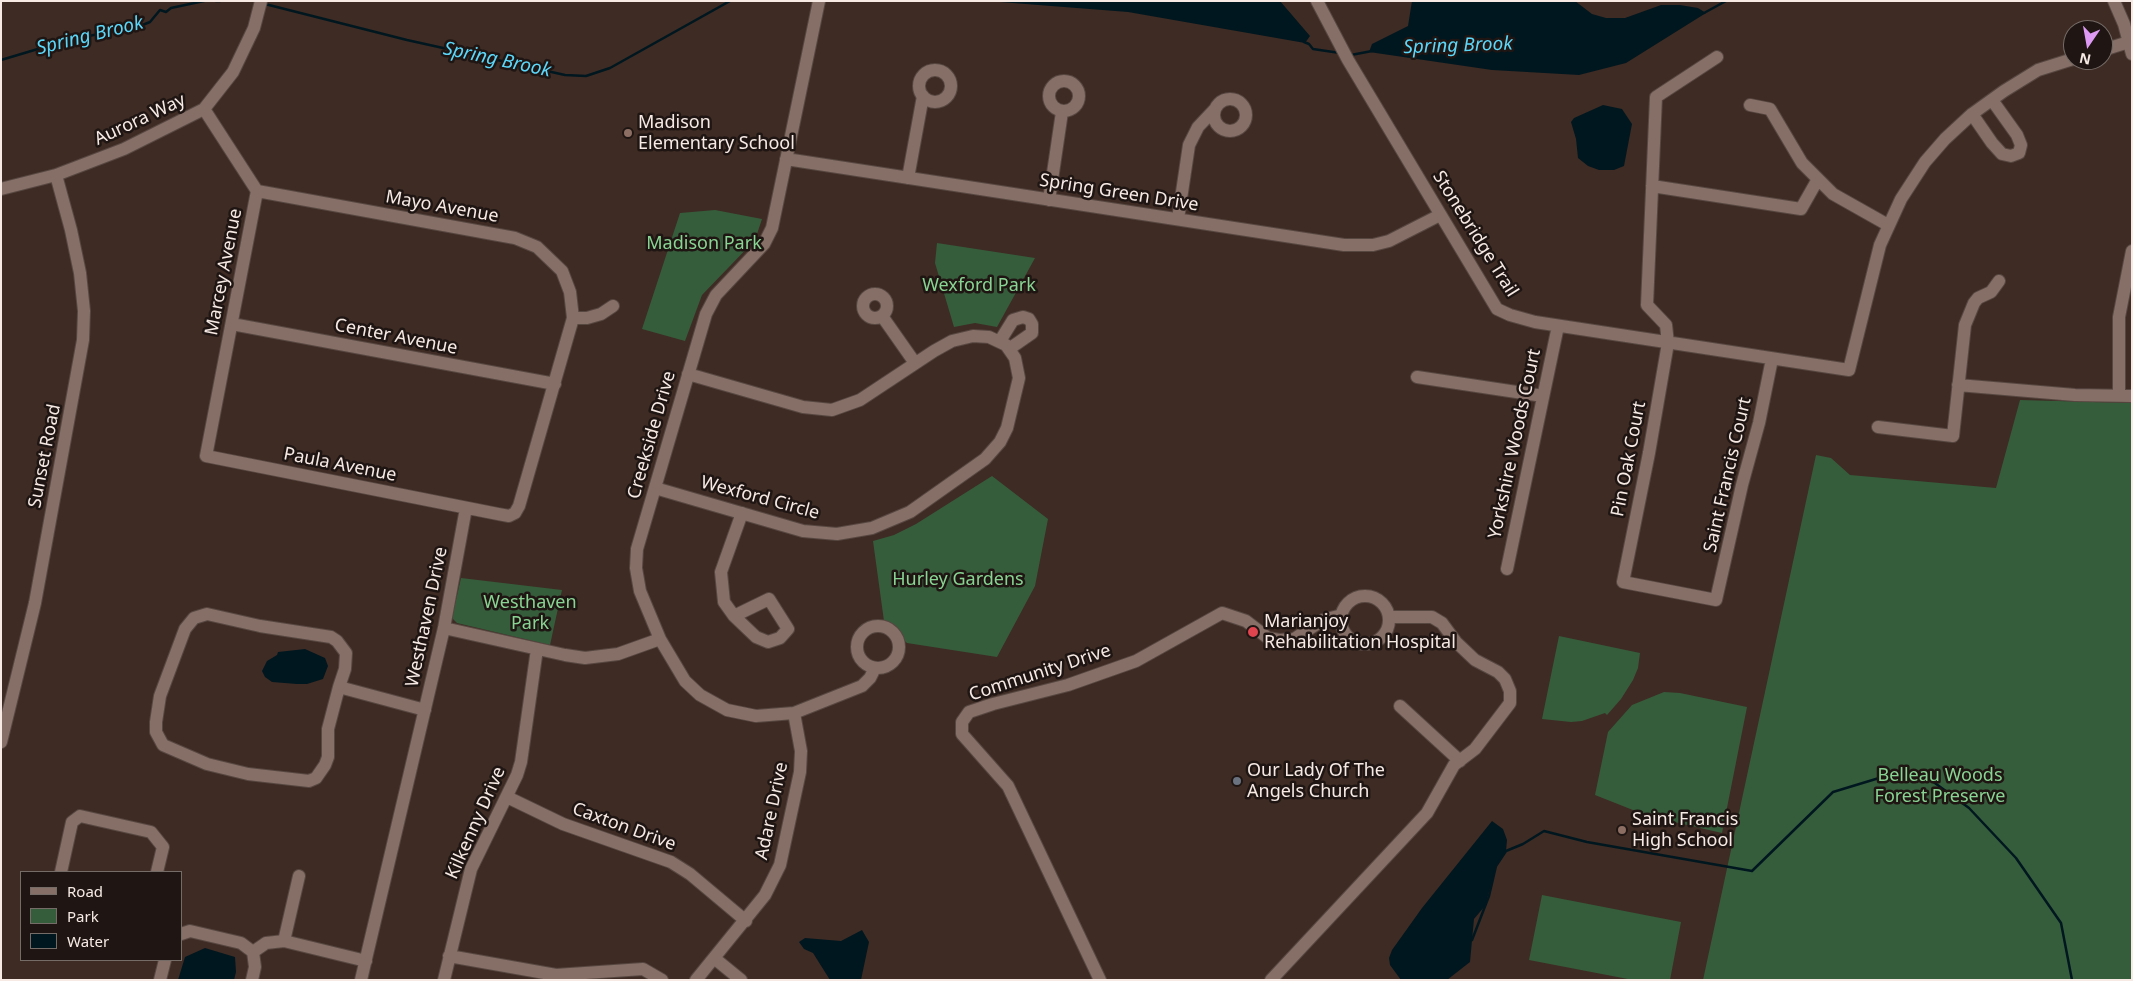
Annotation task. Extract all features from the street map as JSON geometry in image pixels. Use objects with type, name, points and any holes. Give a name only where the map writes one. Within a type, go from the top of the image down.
[{"type":"street","name":"Creekside Drive","points":[[818,1],[774,221],[768,236],[756,254],[712,300],[706,314],[637,549],[636,568],[640,591],[660,639],[685,681],[700,695],[728,710],[756,716],[794,713],[862,686],[870,678],[874,668]]},
{"type":"street","name":"Stonebridge Trail","points":[[1317,1],[1348,60],[1497,309],[1525,320],[1849,370],[1875,260],[1888,225]]},
{"type":"street","points":[[2113,49],[2131,46],[2114,1]]},
{"type":"street","name":"Aurora Way","points":[[1,189],[56,175],[124,149],[204,110],[233,72],[260,8]]},
{"type":"street","points":[[1668,343],[1666,326],[1647,305],[1656,97],[1717,57]]},
{"type":"street","points":[[1750,105],[1770,109],[1802,163],[1833,194],[1888,225],[1909,185],[1925,162],[1945,139],[1972,114],[2038,70],[2063,62]]},
{"type":"street","points":[[908,178],[923,96]]},
{"type":"street","points":[[1972,114],[2002,154],[2011,156],[2019,153],[2021,145],[2017,135],[1992,100]]},
{"type":"street","points":[[1178,219],[1189,145],[1198,127],[1216,109]]},
{"type":"street","name":"Marcey Avenue","points":[[204,110],[257,191],[206,456]]},
{"type":"street","points":[[1049,200],[1062,112]]},
{"type":"street","name":"Spring Green Drive","points":[[786,159],[1356,246],[1389,241],[1440,215]]},
{"type":"street","name":"Sunset Road","points":[[1,742],[35,603],[83,340],[84,311],[80,273],[56,175]]},
{"type":"street","points":[[1652,186],[1801,209],[1818,179]]},
{"type":"street","name":"Mayo Avenue","points":[[257,191],[525,241],[547,255],[562,271],[570,292],[573,318]]},
{"type":"street","points":[[1958,384],[2075,396],[2125,395],[2119,317],[2132,251]]},
{"type":"street","points":[[1878,426],[1953,436],[1963,336],[1967,316],[1978,298],[1991,292],[1999,281]]},
{"type":"street","points":[[466,508],[509,516],[518,510],[573,318],[587,318],[601,314],[613,306]]},
{"type":"street","points":[[882,316],[915,363]]},
{"type":"street","name":"Center Avenue","points":[[232,324],[555,384]]},
{"type":"street","name":"Yorkshire Woods Court","points":[[1507,569],[1558,326]]},
{"type":"street","name":"Wexford Circle","points":[[655,488],[803,531],[837,534],[872,528],[910,512],[985,460],[1000,442],[1011,419],[1019,378],[1015,358],[1005,345],[988,337],[963,337],[934,350],[860,400],[843,407],[822,410],[803,408],[688,374]]},
{"type":"street","name":"Pin Oak Court","points":[[1668,343],[1649,453],[1623,582],[1716,600]]},
{"type":"street","name":"Saint Francis Court","points":[[1716,600],[1742,485],[1759,423],[1772,359]]},
{"type":"street","points":[[1417,377],[1543,396]]},
{"type":"street","name":"Paula Avenue","points":[[206,456],[466,508]]},
{"type":"street","name":"Westhaven Drive","points":[[361,980],[444,628],[466,508]]},
{"type":"street","points":[[734,616],[724,602],[721,572],[742,513]]},
{"type":"street","name":"Community Drive","points":[[1100,980],[1008,786],[962,734],[962,722],[969,712],[1068,684],[1136,661],[1222,613],[1246,621],[1268,638],[1280,640],[1294,639],[1323,620],[1342,615],[1349,602],[1363,596],[1377,599],[1383,604],[1389,618]]},
{"type":"street","points":[[214,614],[260,626],[330,637],[337,641],[346,653],[345,669],[339,687],[328,729],[328,757],[326,765],[316,778],[309,781],[252,775],[215,767],[163,745],[156,732],[156,715],[160,696],[189,622],[200,615],[214,614]]},
{"type":"street","points":[[1271,980],[1426,813],[1454,765],[1474,749],[1510,703],[1510,691],[1505,679],[1498,672],[1475,660],[1456,642],[1442,623],[1432,617],[1389,618],[1386,634],[1372,644],[1364,644],[1356,643],[1344,632],[1342,615]]},
{"type":"street","points":[[444,628],[574,657],[597,658],[618,654],[660,639]]},
{"type":"street","name":"Kilkenny Drive","points":[[444,980],[471,869],[521,762],[537,649]]},
{"type":"street","points":[[339,687],[425,710]]},
{"type":"street","points":[[1400,706],[1460,761]]},
{"type":"street","name":"Adare Drive","points":[[696,980],[746,921],[774,880],[784,851],[801,766],[800,740],[794,713]]},
{"type":"street","name":"Caxton Drive","points":[[506,797],[562,824],[671,862],[690,874],[746,921]]},
{"type":"street","points":[[61,871],[72,822],[80,816],[151,832],[163,847],[157,871]]},
{"type":"street","points":[[284,941],[299,876]]},
{"type":"street","points":[[182,934],[190,931],[241,943],[253,952],[255,967],[252,980]]},
{"type":"street","points":[[253,952],[266,943],[284,941],[366,961]]},
{"type":"street","points":[[450,956],[556,975],[643,969],[662,980]]},
{"type":"street","points":[[714,958],[741,980]]},
{"type":"street","points":[[160,980],[165,961]]},
{"type":"green space","name":"Madison Park","points":[[715,210],[762,219],[755,240],[702,295],[685,341],[642,329],[680,213]]},
{"type":"green space","name":"Wexford Park","points":[[937,243],[1035,258],[997,327],[975,323],[954,327],[935,263]]},
{"type":"green space","name":"Belleau Woods Forest Preserve","points":[[2020,400],[2132,403],[2132,980],[1703,980],[1816,455],[1831,458],[1850,475],[1996,488]]},
{"type":"green space","name":"Hurley Gardens","points":[[992,476],[1048,519],[1035,586],[997,657],[907,643],[884,621],[873,541],[894,535],[916,524]]},
{"type":"green space","name":"Westhaven Park","points":[[461,578],[562,590],[550,645],[457,623],[453,619],[453,613]]},
{"type":"green space","points":[[1559,636],[1640,653],[1638,668],[1633,680],[1621,699],[1607,715],[1605,713],[1582,721],[1571,722],[1542,719]]},
{"type":"green space","points":[[1664,692],[1680,693],[1747,707],[1722,833],[1648,816],[1595,795],[1608,732],[1632,705]]},
{"type":"green space","points":[[1542,895],[1681,922],[1670,980],[1633,980],[1529,960]]},
{"type":"water","points":[[987,1],[1280,1],[1310,36],[1305,43],[1128,12]]},
{"type":"water","points":[[1412,1],[1575,1],[1592,14],[1606,18],[1625,18],[1661,5],[1680,5],[1698,8],[1706,13],[1626,63],[1579,75],[1492,70],[1369,52],[1372,44],[1408,26]]},
{"type":"water","points":[[1603,105],[1622,109],[1632,124],[1624,166],[1614,170],[1599,170],[1588,166],[1578,158],[1576,139],[1571,122],[1574,118]]},
{"type":"water","points":[[305,649],[325,658],[328,666],[323,679],[307,684],[297,684],[272,682],[265,677],[262,671],[267,661],[277,655],[278,652]]},
{"type":"water","points":[[1492,821],[1503,829],[1507,840],[1506,851],[1496,866],[1485,906],[1474,919],[1470,962],[1447,980],[1401,980],[1390,965],[1389,958],[1392,950],[1422,908]]},
{"type":"water","points":[[862,930],[869,942],[861,980],[830,980],[813,953],[804,949],[799,942],[805,938],[841,941]]},
{"type":"water","points":[[205,948],[235,957],[236,972],[234,980],[178,980],[185,957]]},
{"type":"waterway","name":"Spring Brook","points":[[1,60],[68,40],[140,26],[150,22],[160,10],[166,12],[171,8],[204,1]]},
{"type":"waterway","name":"Spring Brook","points":[[265,4],[407,40],[565,75],[586,76],[610,68],[730,1]]},
{"type":"waterway","name":"Spring Brook","points":[[1704,13],[1726,1]]},
{"type":"waterway","name":"Spring Brook","points":[[1304,42],[1313,49],[1340,53]]},
{"type":"waterway","name":"Spring Brook","points":[[1351,55],[1372,51]]},
{"type":"waterway","points":[[1472,940],[1489,896],[1496,866],[1506,851],[1523,844],[1544,831],[1587,842],[1752,871],[1833,792],[1889,775],[1928,778],[1969,808],[2016,858],[2061,923],[2072,980]]},
{"type":"place","name":"Madison Elementary School","points":[[628,133]]},
{"type":"place","name":"Marianjoy Rehabilitation Hospital","points":[[1253,632]]},
{"type":"place","name":"Our Lady Of The Angels Church","points":[[1237,781]]},
{"type":"place","name":"Saint Francis High School","points":[[1622,830]]}]
